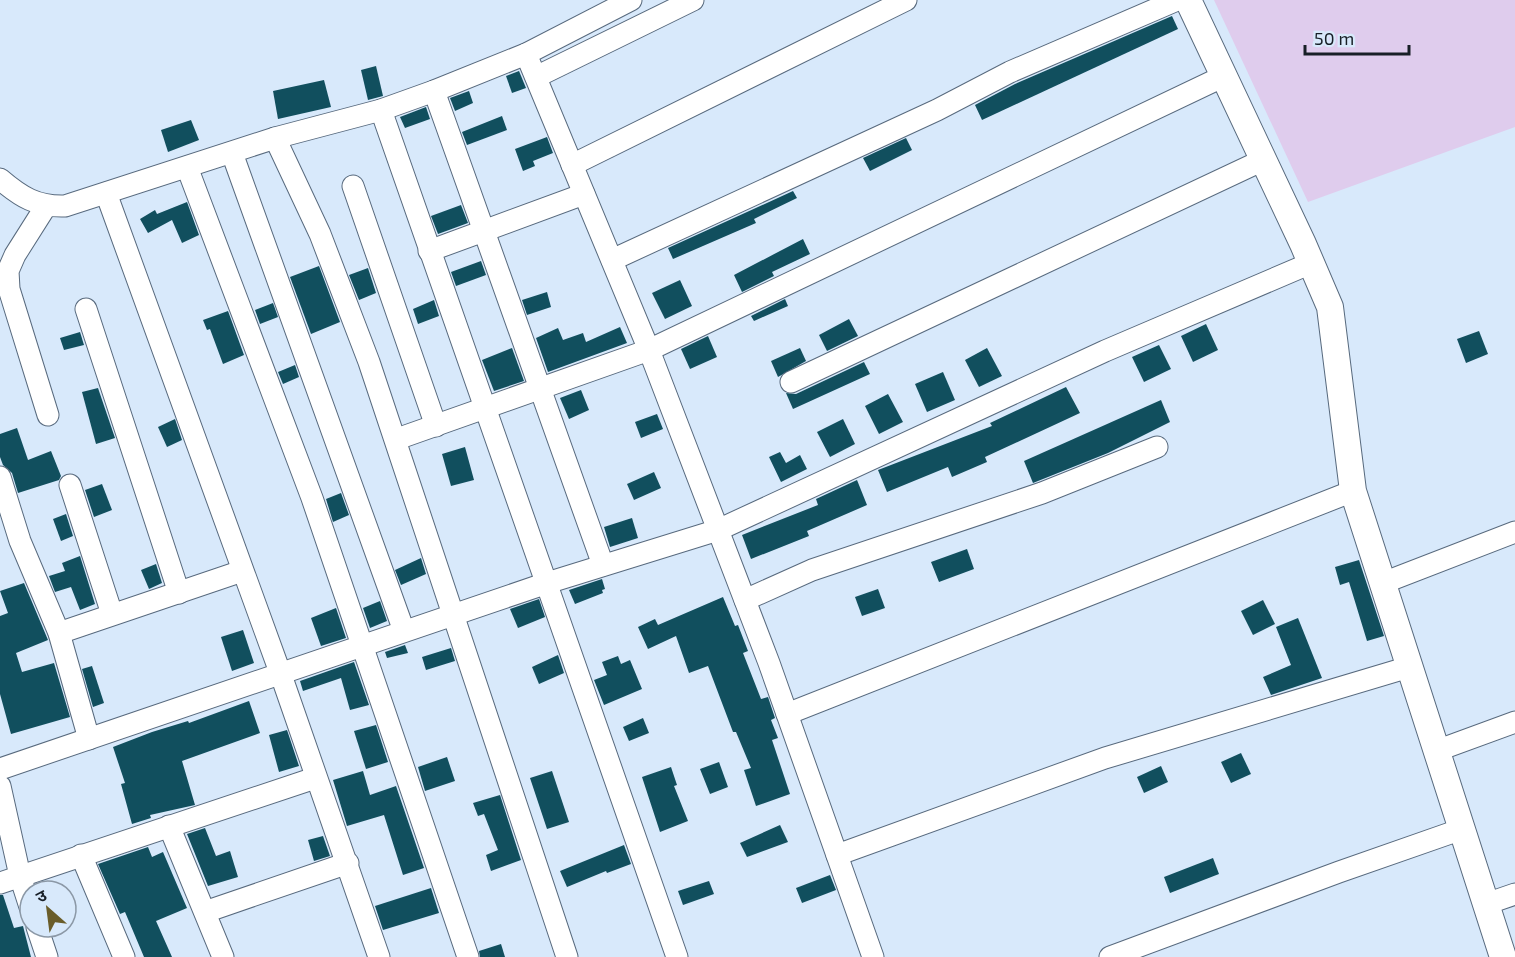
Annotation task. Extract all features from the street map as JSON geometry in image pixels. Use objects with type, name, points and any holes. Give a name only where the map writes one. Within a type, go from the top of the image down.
[{"type":"main road","points":[[1188,0],[1330,307],[1353,491],[1503,957]]},
{"type":"street","points":[[0,179],[21,196],[46,206],[65,206],[275,138],[381,110],[434,91],[526,54],[631,0]]},
{"type":"street","points":[[536,77],[693,0]]},
{"type":"street","points":[[572,165],[906,0]]},
{"type":"street","points":[[612,260],[937,110],[1010,72],[1177,0]]},
{"type":"street","points":[[526,54],[649,350],[745,600],[873,957]]},
{"type":"street","points":[[397,439],[649,350],[1224,76]]},
{"type":"street","points":[[434,91],[603,565]]},
{"type":"street","points":[[381,110],[677,957]]},
{"type":"street","points":[[275,138],[320,234],[397,439],[567,957]]},
{"type":"street","points":[[232,153],[404,631]]},
{"type":"street","points":[[791,382],[1263,160]]},
{"type":"street","points":[[187,167],[312,498],[468,957]]},
{"type":"street","points":[[353,186],[436,426]]},
{"type":"street","points":[[106,193],[281,675],[379,957]]},
{"type":"street","points":[[429,251],[584,194]]},
{"type":"street","points":[[46,206],[8,271],[9,289],[48,415]]},
{"type":"street","points":[[0,770],[281,675],[363,644],[603,565],[718,530],[1105,351],[1311,263]]},
{"type":"street","points":[[86,309],[178,593]]},
{"type":"street","points":[[745,600],[812,570],[1042,493],[1157,447]]},
{"type":"street","points":[[0,477],[20,541],[60,633],[89,740]]},
{"type":"street","points":[[70,485],[112,614]]},
{"type":"street","points":[[787,714],[1353,491]]},
{"type":"street","points":[[1383,583],[1515,532]]},
{"type":"street","points":[[60,633],[242,571]]},
{"type":"street","points":[[837,855],[1105,758],[1409,667]]},
{"type":"street","points":[[1436,751],[1515,722]]},
{"type":"street","points":[[0,786],[10,880],[315,778]]},
{"type":"street","points":[[169,826],[223,957]]},
{"type":"street","points":[[1110,957],[1462,829]]},
{"type":"street","points":[[81,855],[124,957]]},
{"type":"street","points":[[205,912],[348,863]]},
{"type":"street","points":[[1486,904],[1515,894]]},
{"type":"street","points":[[41,939],[46,957]]},
{"type":"shaded area","points":[[1214,0],[1515,0],[1515,127],[1308,202]]},
{"type":"building","points":[[1172,16],[1178,29],[982,120],[975,105],[1015,84]]},
{"type":"building","points":[[376,66],[383,96],[368,100],[361,70]]},
{"type":"building","points":[[519,71],[526,88],[512,93],[506,76]]},
{"type":"building","points":[[324,80],[331,107],[278,119],[273,91]]},
{"type":"building","points":[[469,91],[473,103],[455,111],[450,98]]},
{"type":"building","points":[[426,107],[430,119],[405,128],[400,117]]},
{"type":"building","points":[[502,116],[507,130],[467,145],[462,132]]},
{"type":"building","points":[[191,120],[199,140],[168,152],[161,130]]},
{"type":"building","points":[[547,137],[553,153],[533,161],[535,166],[523,171],[515,149]]},
{"type":"building","points":[[906,138],[912,150],[870,171],[863,158]]},
{"type":"building","points":[[793,191],[797,198],[754,219],[756,223],[673,259],[668,248]]},
{"type":"building","points":[[187,202],[199,235],[182,243],[172,220],[148,233],[140,219],[155,210],[157,214]]},
{"type":"building","points":[[461,205],[468,223],[438,234],[431,216]]},
{"type":"building","points":[[803,239],[810,254],[772,272],[774,276],[742,292],[734,275]]},
{"type":"building","points":[[481,261],[486,275],[456,286],[451,272]]},
{"type":"building","points":[[319,266],[340,322],[311,334],[290,277]]},
{"type":"building","points":[[368,268],[376,293],[359,300],[349,275]]},
{"type":"building","points":[[680,280],[692,306],[665,319],[652,293]]},
{"type":"building","points":[[547,292],[551,307],[527,315],[522,300]]},
{"type":"building","points":[[785,299],[788,306],[754,321],[751,316]]},
{"type":"building","points":[[434,300],[439,316],[418,324],[413,309]]},
{"type":"building","points":[[273,303],[278,317],[260,324],[255,310]]},
{"type":"building","points":[[228,311],[244,355],[223,364],[210,329],[207,330],[203,320]]},
{"type":"building","points":[[849,319],[858,336],[827,351],[819,335]]},
{"type":"building","points":[[1206,324],[1218,350],[1193,362],[1181,336]]},
{"type":"building","points":[[620,327],[627,343],[548,372],[536,338],[558,328],[563,340],[583,333],[586,342]]},
{"type":"building","points":[[1479,331],[1488,354],[1466,363],[1457,339]]},
{"type":"building","points":[[80,332],[84,345],[64,350],[60,338]]},
{"type":"building","points":[[708,336],[717,357],[690,369],[681,349]]},
{"type":"building","points":[[1159,345],[1171,369],[1144,382],[1132,357]]},
{"type":"building","points":[[512,348],[524,381],[494,391],[482,360]]},
{"type":"building","points":[[800,348],[806,361],[778,377],[771,361]]},
{"type":"building","points":[[987,348],[1002,376],[979,387],[965,360]]},
{"type":"building","points":[[864,362],[870,374],[793,409],[786,393],[796,394]]},
{"type":"building","points":[[295,365],[299,377],[283,384],[278,372]]},
{"type":"building","points":[[943,372],[955,400],[927,412],[915,384]]},
{"type":"building","points":[[1066,387],[1080,413],[985,457],[987,462],[952,477],[948,467],[887,492],[878,470],[992,426],[990,423]]},
{"type":"building","points":[[98,388],[115,438],[96,444],[82,392]]},
{"type":"building","points":[[581,390],[589,410],[569,419],[560,398]]},
{"type":"building","points":[[888,394],[903,422],[879,434],[865,406]]},
{"type":"building","points":[[1161,400],[1170,422],[1108,453],[1033,483],[1024,461]]},
{"type":"building","points":[[657,414],[663,429],[641,438],[635,422]]},
{"type":"building","points":[[175,419],[182,440],[167,447],[158,427]]},
{"type":"building","points":[[843,419],[855,444],[830,457],[817,432]]},
{"type":"building","points":[[17,428],[28,460],[51,451],[61,476],[59,480],[18,493],[12,473],[3,465],[0,457],[0,434]]},
{"type":"building","points":[[465,447],[474,480],[451,486],[442,454]]},
{"type":"building","points":[[780,452],[786,463],[800,455],[807,469],[781,482],[769,457]]},
{"type":"building","points":[[654,472],[661,488],[634,500],[627,484]]},
{"type":"building","points":[[857,480],[867,505],[807,531],[809,536],[751,559],[742,535],[818,505],[816,499]]},
{"type":"building","points":[[102,484],[112,510],[94,517],[85,490]]},
{"type":"building","points":[[341,493],[349,515],[333,522],[326,499]]},
{"type":"building","points":[[66,514],[73,536],[61,541],[53,519]]},
{"type":"building","points":[[632,518],[638,538],[610,547],[604,527]]},
{"type":"building","points":[[967,549],[974,569],[939,582],[931,562]]},
{"type":"building","points":[[80,556],[95,604],[80,610],[71,587],[55,592],[49,576],[65,571],[62,563]]},
{"type":"building","points":[[421,558],[426,574],[401,585],[395,570]]},
{"type":"building","points":[[1359,560],[1384,636],[1367,641],[1349,582],[1340,585],[1335,567]]},
{"type":"building","points":[[156,564],[162,583],[149,589],[141,570]]},
{"type":"building","points":[[602,579],[605,589],[602,590],[603,593],[575,604],[569,590]]},
{"type":"building","points":[[24,583],[48,640],[16,653],[22,672],[54,663],[70,717],[11,734],[0,694],[0,616],[8,613],[0,591]]},
{"type":"building","points":[[878,589],[885,608],[862,616],[855,597]]},
{"type":"building","points":[[723,597],[735,626],[738,625],[748,651],[743,653],[761,699],[768,697],[775,718],[771,720],[778,738],[772,740],[790,794],[756,806],[744,770],[751,768],[736,732],[733,732],[708,666],[689,673],[676,636],[648,649],[638,627],[655,619],[658,625]]},
{"type":"building","points":[[539,599],[545,617],[518,628],[510,609]]},
{"type":"building","points":[[1263,600],[1275,624],[1253,635],[1241,611]]},
{"type":"building","points":[[380,601],[387,621],[370,628],[363,608]]},
{"type":"building","points":[[336,608],[346,638],[321,646],[311,618]]},
{"type":"building","points":[[1298,618],[1322,678],[1271,695],[1263,677],[1291,665],[1276,627]]},
{"type":"building","points":[[243,630],[254,663],[232,671],[221,637]]},
{"type":"building","points":[[405,645],[408,653],[387,658],[385,652]]},
{"type":"building","points":[[451,648],[455,661],[426,670],[422,657]]},
{"type":"building","points":[[558,655],[564,673],[539,684],[532,667]]},
{"type":"building","points":[[618,656],[621,664],[630,660],[642,689],[604,705],[594,680],[607,675],[602,662]]},
{"type":"building","points":[[354,662],[369,705],[350,710],[341,678],[303,691],[300,681]]},
{"type":"building","points":[[92,666],[104,703],[93,707],[82,669]]},
{"type":"building","points":[[249,701],[260,733],[182,761],[195,805],[150,815],[151,818],[132,824],[121,784],[125,783],[113,747]]},
{"type":"building","points":[[643,718],[649,733],[629,741],[623,727]]},
{"type":"building","points":[[376,725],[388,762],[366,769],[354,731]]},
{"type":"building","points":[[287,730],[299,766],[279,772],[269,735]]},
{"type":"building","points":[[1241,753],[1251,774],[1231,783],[1221,762]]},
{"type":"building","points":[[447,757],[455,781],[425,791],[418,767]]},
{"type":"building","points":[[719,762],[728,787],[710,794],[700,769]]},
{"type":"building","points":[[1161,766],[1168,782],[1144,793],[1137,777]]},
{"type":"building","points":[[671,767],[677,785],[674,786],[688,821],[660,832],[642,777]]},
{"type":"building","points":[[363,771],[370,795],[396,786],[424,868],[403,875],[384,815],[347,826],[333,780]]},
{"type":"building","points":[[552,771],[569,822],[547,829],[530,778]]},
{"type":"building","points":[[500,795],[521,860],[491,871],[486,855],[498,850],[484,814],[478,816],[473,803]]},
{"type":"building","points":[[780,825],[788,842],[747,857],[740,843]]},
{"type":"building","points":[[205,828],[216,856],[230,851],[238,877],[208,886],[187,834]]},
{"type":"building","points":[[323,836],[330,856],[314,861],[308,840]]},
{"type":"building","points":[[624,845],[631,864],[607,873],[606,871],[567,887],[560,871]]},
{"type":"building","points":[[148,847],[152,857],[163,852],[187,908],[156,921],[172,957],[144,957],[125,912],[120,914],[98,864]]},
{"type":"building","points":[[1213,858],[1219,874],[1170,893],[1164,877]]},
{"type":"building","points":[[830,875],[836,890],[802,903],[796,888]]},
{"type":"building","points":[[709,881],[714,894],[683,905],[678,891]]},
{"type":"building","points":[[431,888],[439,913],[383,930],[375,906]]},
{"type":"building","points":[[0,895],[3,895],[14,928],[18,927],[18,939],[26,939],[31,957],[0,957]]},
{"type":"building","points":[[501,944],[505,957],[480,957],[479,951]]}]
